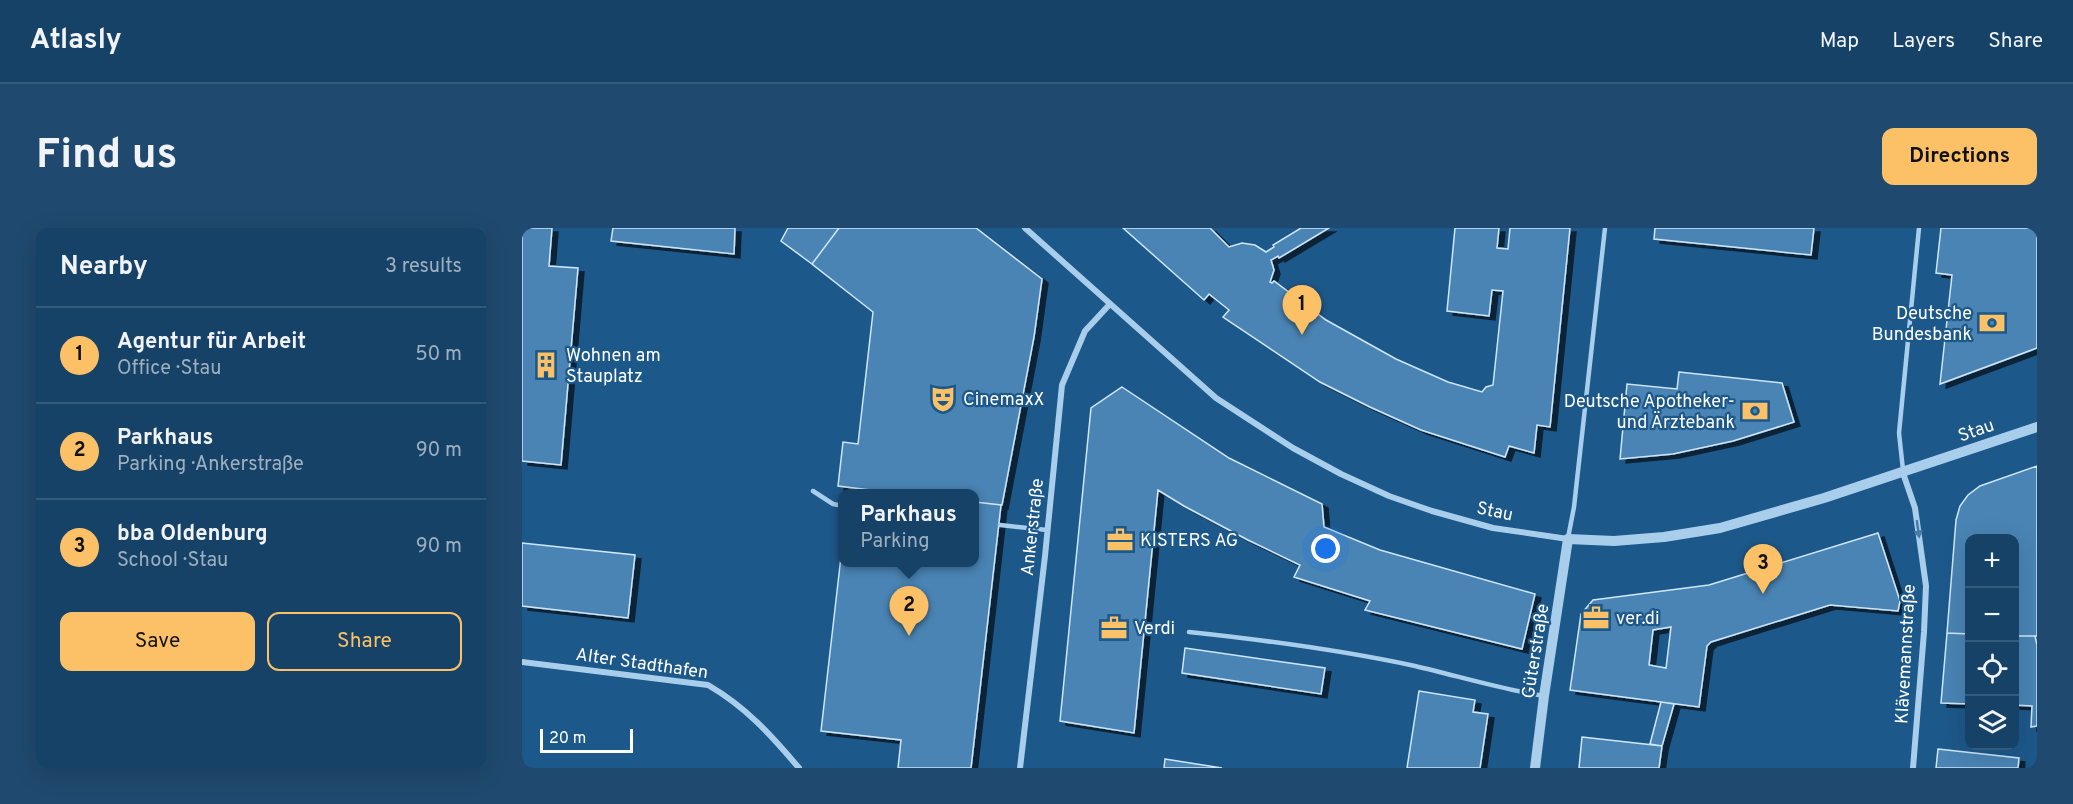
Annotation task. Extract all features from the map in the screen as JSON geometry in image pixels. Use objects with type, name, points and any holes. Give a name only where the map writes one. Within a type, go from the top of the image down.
[{"type":"street","name":"Stau","points":[[1025,228],[1216,398],[1293,448],[1389,496],[1431,512],[1516,533],[1614,541],[1664,537],[1720,528],[1903,472],[2037,427]]},
{"type":"street","name":"Ankerstraße","points":[[1020,768],[1062,385],[1085,331],[1110,304]]},
{"type":"street","name":"Klävemannstraße","points":[[1903,472],[1915,508],[1926,586],[1913,768]]},
{"type":"street","name":"Güterstraße","points":[[1535,768],[1568,539]]},
{"type":"street","name":"Alter Stadthafen","points":[[522,662],[708,686],[731,699],[756,720],[799,768]]},
{"type":"lane","points":[[1568,539],[1575,497],[1605,228]]},
{"type":"lane","points":[[1903,472],[1899,433],[1919,228]]},
{"type":"lane","points":[[813,491],[838,505]]},
{"type":"lane","points":[[1000,525],[1047,530]]},
{"type":"lane","points":[[1189,632],[1317,648],[1416,667],[1512,691],[1544,696]]},
{"type":"building","name":"Wohnen am Stauplatz","points":[[522,228],[552,228],[549,266],[578,268],[561,465],[522,461]]},
{"type":"building","points":[[613,228],[735,228],[734,254],[611,241]]},
{"type":"building","points":[[788,228],[839,228],[812,264],[781,241]]},
{"type":"building","name":"CinemaxX","points":[[839,228],[976,228],[1042,279],[1034,337],[1002,505],[979,502],[979,489],[863,489],[838,486],[843,442],[858,444],[873,312],[812,264]]},
{"type":"building","points":[[1123,228],[1210,228],[1229,247],[1242,243],[1255,245],[1266,252],[1274,247],[1273,245],[1301,228],[1329,228],[1279,258],[1278,256],[1271,260],[1274,270],[1270,282],[1274,281],[1326,320],[1396,359],[1448,382],[1482,392],[1486,387],[1493,385],[1503,291],[1492,290],[1489,316],[1447,311],[1455,228],[1499,228],[1497,248],[1508,249],[1510,228],[1570,228],[1550,427],[1537,425],[1534,453],[1509,446],[1505,457],[1421,430],[1370,407],[1320,382],[1223,317],[1229,310],[1209,294],[1204,300]]},
{"type":"building","points":[[1655,228],[1814,228],[1811,255],[1654,239]]},
{"type":"building","name":"Deutsche Bundesbank","points":[[1941,228],[2037,228],[2037,348],[1940,384],[1952,275],[1936,273]]},
{"type":"building","points":[[1679,372],[1782,383],[1794,422],[1733,441],[1673,454],[1620,459],[1627,384],[1677,389]]},
{"type":"building","points":[[1122,387],[1229,458],[1322,504],[1324,527],[1380,550],[1535,594],[1522,649],[1365,610],[1370,601],[1294,577],[1300,565],[1248,540],[1158,490],[1134,733],[1060,721],[1091,408]]},
{"type":"building","points":[[2037,466],[2037,636],[2019,636],[2019,534],[1965,534],[1965,634],[1947,633],[1956,520],[1960,506],[1968,495],[1980,486]]},
{"type":"building","points":[[979,502],[1001,505],[971,768],[898,768],[901,740],[821,731],[840,567],[979,567]]},
{"type":"building","points":[[1878,533],[1900,601],[1898,611],[1830,605],[1711,642],[1707,646],[1699,707],[1570,690],[1581,614],[1593,600],[1709,585]],"holes":[[[1671,627],[1666,668],[1649,665],[1653,630]]]},
{"type":"building","points":[[522,543],[635,555],[628,618],[522,606]]},
{"type":"building","points":[[1947,633],[1965,634],[1965,704],[1941,703]]},
{"type":"building","points":[[2019,636],[2035,636],[2037,645],[2037,726],[2031,727],[2032,706],[2019,705]]},
{"type":"building","points":[[1185,648],[1325,668],[1321,694],[1182,673]]},
{"type":"building","points":[[1419,691],[1475,700],[1473,712],[1488,714],[1480,768],[1407,768]]},
{"type":"building","points":[[1661,702],[1674,704],[1662,746],[1650,744]]},
{"type":"building","points":[[1582,737],[1662,746],[1659,768],[1579,768]]},
{"type":"building","points":[[1938,749],[2019,758],[2018,768],[1936,768]]},
{"type":"building","points":[[1165,759],[1222,768],[1164,768]]},
{"type":"place","name":"Deutsche Bundesbank","points":[[1992,323]]},
{"type":"place","name":"Agentur für Arbeit","points":[[1302,335]]},
{"type":"place","name":"Wohnen am Stauplatz","points":[[546,365]]},
{"type":"place","name":"CinemaxX","points":[[943,399]]},
{"type":"place","name":"Deutsche Apotheker- und Ärztebank","points":[[1755,411]]},
{"type":"place","name":"KISTERS AG","points":[[1120,540]]},
{"type":"place","name":"bba Oldenburg","points":[[1763,594]]},
{"type":"place","name":"ver.di","points":[[1596,618]]},
{"type":"place","name":"Verdi","points":[[1114,628]]},
{"type":"place","name":"Parkhaus","points":[[909,636]]}]
